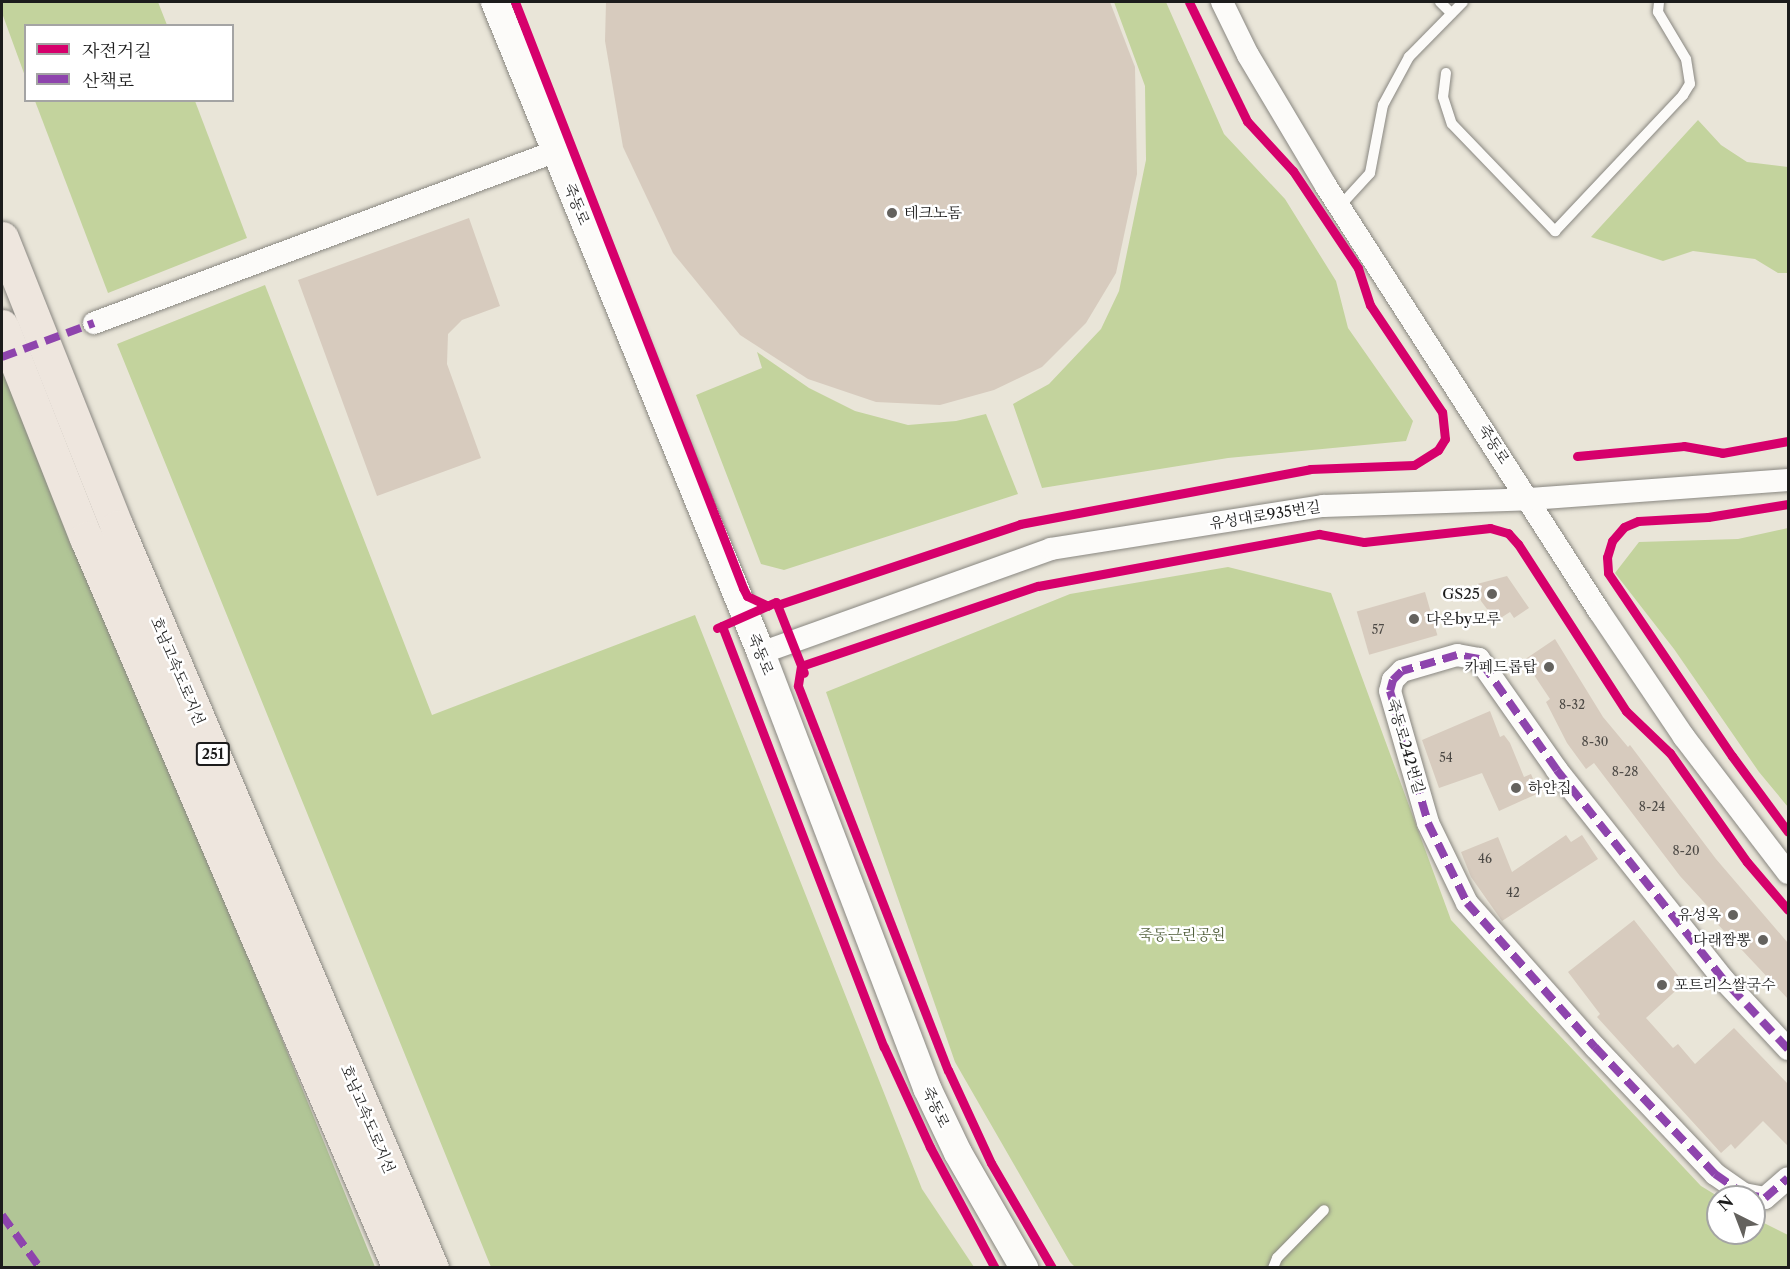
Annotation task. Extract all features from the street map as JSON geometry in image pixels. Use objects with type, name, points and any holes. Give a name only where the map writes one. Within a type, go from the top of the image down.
[{"type":"highway","name":"호남고속도로지선","points":[[2,238],[117,527],[432,1268]]},
{"type":"highway","name":"호남고속도로지선","points":[[2,326],[86,538],[399,1268]]},
{"type":"street","name":"죽동로","points":[[495,2],[761,653],[927,1088],[969,1173],[1024,1268]]},
{"type":"street","name":"죽동로","points":[[1222,2],[1248,55],[1340,207],[1684,737],[1788,873]]},
{"type":"street","points":[[94,323],[555,152]]},
{"type":"street","name":"유성대로935번길","points":[[761,653],[1052,549],[1323,506],[1530,499],[1788,480]]},
{"type":"street","name":"죽동로242번길","points":[[1788,1050],[1723,979],[1550,762],[1479,659],[1457,655],[1402,670],[1393,680],[1390,691],[1428,823],[1467,903],[1595,1047],[1715,1174],[1744,1194],[1765,1198],[1788,1178]]},
{"type":"lane","points":[[1440,2],[1451,13]]},
{"type":"lane","points":[[1340,207],[1370,173],[1383,105],[1409,57],[1463,2]]},
{"type":"lane","points":[[1446,73],[1443,97],[1452,124],[1555,231],[1683,95],[1690,84],[1686,60],[1658,12],[1659,2]]},
{"type":"lane","points":[[1273,1268],[1277,1258],[1324,1210]]},
{"type":"green space","points":[[2,2],[158,2],[167,24],[24,24],[24,73],[2,13]]},
{"type":"green space","points":[[1114,2],[1166,2],[1224,134],[1285,199],[1336,281],[1348,328],[1413,421],[1406,441],[1228,458],[1042,488],[1013,404],[1049,384],[1101,329],[1119,291],[1146,160],[1145,86]]},
{"type":"green space","points":[[35,102],[195,102],[247,238],[108,293]]},
{"type":"green space","points":[[1698,120],[1721,145],[1747,162],[1788,167],[1788,273],[1778,273],[1755,259],[1693,251],[1663,261],[1591,237]]},
{"type":"green space","points":[[265,285],[432,715],[695,615],[922,1189],[974,1267],[491,1267],[117,344]]},
{"type":"green space","points":[[757,352],[809,388],[855,411],[908,425],[956,421],[986,414],[1018,494],[784,570],[761,564],[696,395],[762,368]]},
{"type":"green space","points":[[2,366],[157,733],[375,1267],[2,1268]]},
{"type":"green space","points":[[1788,528],[1788,807],[1759,772],[1674,649],[1615,573],[1639,542],[1738,539]]},
{"type":"green space","name":"죽동근린공원","points":[[1228,567],[1331,593],[1451,920],[1706,1189],[1706,1245],[1766,1245],[1766,1224],[1788,1235],[1788,1267],[1075,1267],[955,1062],[826,692],[1070,594]]},
{"type":"building","name":"테크노돔","points":[[606,2],[1110,2],[1135,67],[1137,174],[1116,273],[1086,323],[1042,367],[994,390],[940,405],[876,402],[808,379],[740,335],[673,253],[623,147],[605,41]]},
{"type":"building","points":[[469,218],[500,306],[462,320],[448,334],[447,364],[481,458],[377,496],[298,280]]},
{"type":"building","points":[[1507,576],[1529,608],[1514,618],[1510,612],[1496,621],[1481,601],[1477,584]]},
{"type":"building","points":[[1425,592],[1437,635],[1369,655],[1357,612]]},
{"type":"building","points":[[1555,639],[1603,717],[1628,747],[1630,745],[1716,859],[1788,943],[1788,999],[1709,915],[1713,912],[1680,876],[1594,763],[1586,769],[1567,743],[1546,702],[1550,699],[1524,660]]},
{"type":"building","points":[[1490,711],[1500,737],[1504,735],[1510,743],[1524,777],[1531,774],[1539,793],[1499,811],[1482,773],[1439,788],[1422,740]]},
{"type":"building","points":[[1566,835],[1571,842],[1582,835],[1598,859],[1502,921],[1471,877],[1461,852],[1498,837],[1512,872]]},
{"type":"building","points":[[1634,920],[1684,983],[1646,1018],[1673,1048],[1678,1044],[1695,1064],[1734,1028],[1788,1084],[1788,1146],[1763,1121],[1735,1149],[1731,1144],[1721,1153],[1597,1017],[1600,1014],[1568,972]]},
{"type":"marked path","points":[[2,357],[94,323]]},
{"type":"marked path","points":[[1788,1049],[1723,979],[1557,770],[1479,659],[1457,655],[1402,671],[1393,680],[1390,691],[1428,823],[1467,903],[1595,1047],[1715,1174],[1744,1194],[1765,1198],[1788,1178]]},
{"type":"marked path","points":[[2,1215],[40,1268]]},
{"type":"cycle path","points":[[515,2],[743,588],[747,596],[768,606]]},
{"type":"cycle path","points":[[777,605],[1020,524],[1310,469],[1414,465],[1438,450],[1445,439],[1442,412],[1370,305],[1358,268],[1293,171],[1247,121],[1189,2]]},
{"type":"cycle path","points":[[1577,456],[1684,446],[1722,453],[1788,441]]},
{"type":"cycle path","points":[[1788,504],[1708,517],[1638,521],[1624,527],[1612,541],[1607,557],[1608,573],[1732,756],[1788,832]]},
{"type":"cycle path","points":[[801,666],[1038,586],[1319,534],[1364,542],[1490,528],[1508,533],[1518,544],[1626,711],[1670,753],[1747,862],[1788,910]]},
{"type":"cycle path","points":[[717,628],[776,602],[804,673]]},
{"type":"cycle path","points":[[722,626],[884,1047],[930,1147],[995,1268]]},
{"type":"cycle path","points":[[801,666],[798,686],[948,1070],[991,1163],[1052,1268]]},
{"type":"place","name":"테크노돔","points":[[892,213]]},
{"type":"place","name":"GS25","points":[[1492,594]]},
{"type":"place","name":"다온by모루","points":[[1414,619]]},
{"type":"place","name":"카페드롭탑","points":[[1549,667]]},
{"type":"place","name":"하얀집","points":[[1516,788]]},
{"type":"place","name":"유성옥","points":[[1733,915]]},
{"type":"place","name":"다래짬뽕","points":[[1763,940]]},
{"type":"place","name":"포트리스쌀국수","points":[[1662,985]]}]
